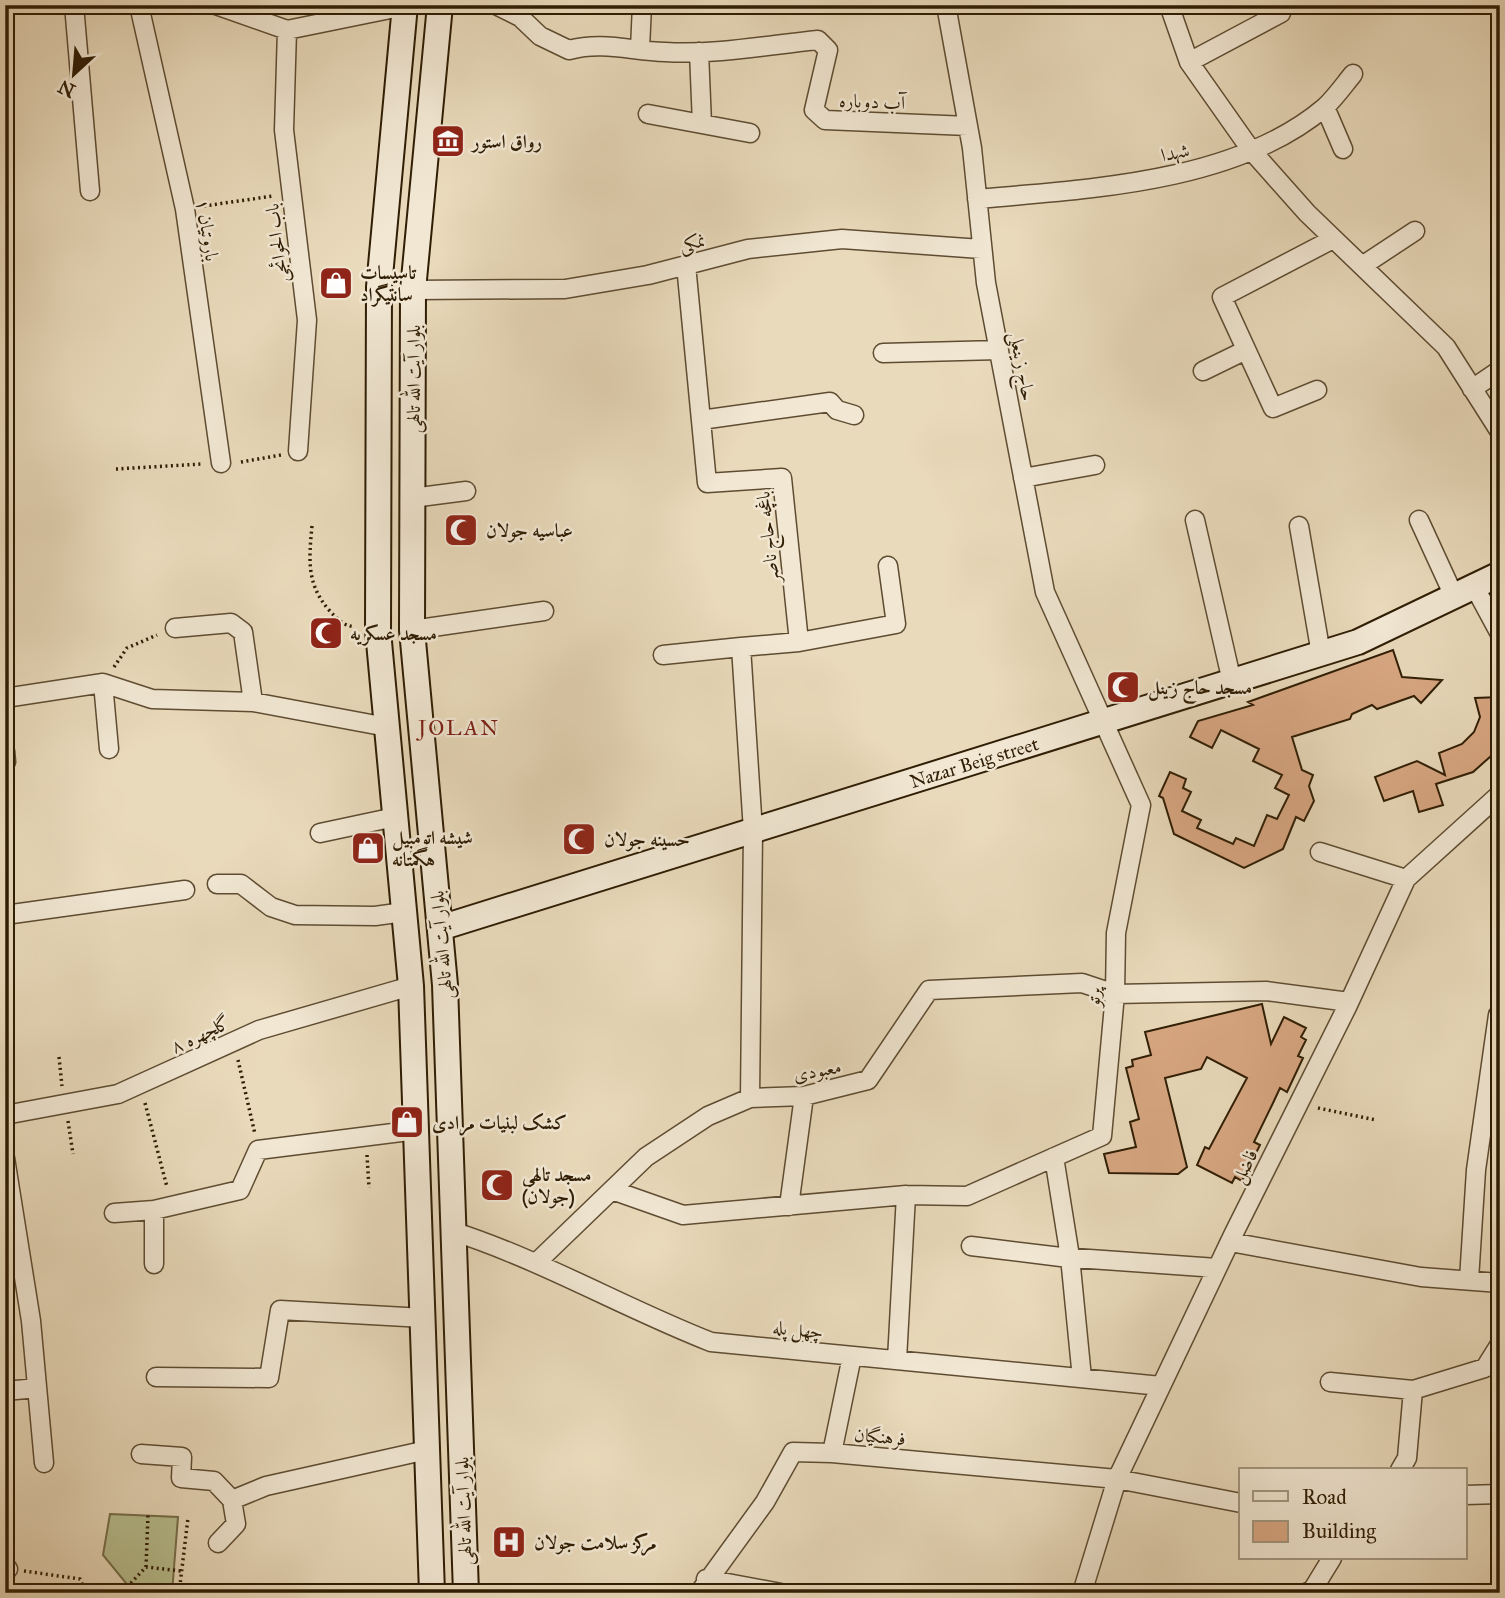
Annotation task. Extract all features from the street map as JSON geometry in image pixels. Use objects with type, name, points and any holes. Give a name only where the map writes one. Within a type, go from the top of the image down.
[{"type":"main road","name":"بلوار آیت الله تالهی","points":[[440,5],[413,290],[412,630],[445,985],[466,1593]]},
{"type":"main road","name":"بلوار آیت الله تالهی","points":[[406,6],[379,287],[378,631],[411,986],[432,1593]]},
{"type":"main road","name":"Nazar Beig street","points":[[440,928],[1357,642],[1500,573]]},
{"type":"main road","points":[[378,631],[412,630]]},
{"type":"main road","points":[[421,1231],[452,1231]]},
{"type":"street","points":[[74,5],[90,191]]},
{"type":"street","name":"۱ باروتیان","points":[[139,5],[185,209],[221,463]]},
{"type":"street","points":[[216,5],[287,30],[406,6]]},
{"type":"street","name":"آب دوباره","points":[[496,5],[521,11],[540,36],[569,50],[592,44],[699,52],[818,40],[828,50],[814,110],[825,120],[968,125]]},
{"type":"street","points":[[640,49],[642,5]]},
{"type":"street","name":"حاج زینعلی","points":[[946,5],[968,125],[981,249],[1045,592],[1104,722]]},
{"type":"street","points":[[1169,5],[1189,62],[1251,150],[1333,239],[1446,347],[1500,432]]},
{"type":"street","points":[[1189,62],[1281,13]]},
{"type":"street","name":"باب الحوائجی","points":[[287,30],[285,130],[307,320],[298,451]]},
{"type":"street","points":[[699,52],[702,124]]},
{"type":"street","name":"شهدا","points":[[977,200],[1138,181],[1214,165],[1251,150],[1325,107],[1353,74]]},
{"type":"street","points":[[1325,107],[1343,149]]},
{"type":"street","points":[[648,114],[750,133]]},
{"type":"street","points":[[1362,266],[1415,231]]},
{"type":"street","name":"نمکی","points":[[413,290],[565,289],[648,275],[748,249],[842,239],[981,249]]},
{"type":"street","points":[[1317,390],[1273,408],[1222,297],[1333,239]]},
{"type":"street","name":"باغچه حاج ناصر","points":[[686,265],[707,483],[782,478],[799,642]]},
{"type":"street","points":[[883,353],[999,349]]},
{"type":"street","points":[[1203,372],[1246,350]]},
{"type":"street","points":[[1472,389],[1500,370]]},
{"type":"street","points":[[701,420],[830,402],[837,410],[854,415]]},
{"type":"street","points":[[1023,478],[1095,465]]},
{"type":"street","points":[[412,498],[466,491]]},
{"type":"street","points":[[1195,520],[1232,682]]},
{"type":"street","points":[[1419,520],[1463,589],[1500,635]]},
{"type":"street","points":[[1299,526],[1321,654]]},
{"type":"street","points":[[663,656],[799,642],[896,624],[888,566]]},
{"type":"street","points":[[412,630],[544,611]]},
{"type":"street","points":[[175,628],[231,623],[243,632],[253,702]]},
{"type":"street","points":[[741,647],[753,831],[750,1098]]},
{"type":"street","points":[[5,698],[103,683],[152,699],[253,702],[387,727]]},
{"type":"street","points":[[103,683],[109,749]]},
{"type":"street","name":"پرتو","points":[[906,1195],[967,1196],[1102,1136],[1115,994],[1116,933],[1141,805],[1104,722]]},
{"type":"street","points":[[5,751],[6,762]]},
{"type":"street","name":"فاضل","points":[[1082,1593],[1117,1479],[1406,879],[1500,794]]},
{"type":"street","points":[[320,833],[395,817]]},
{"type":"street","points":[[1320,852],[1406,879]]},
{"type":"street","points":[[217,884],[241,884],[271,907],[295,915],[375,916],[404,912]]},
{"type":"street","points":[[5,915],[185,890]]},
{"type":"street","name":"معبودی","points":[[536,1263],[646,1157],[708,1116],[750,1098],[804,1096],[868,1080],[929,990],[1082,983],[1115,994]]},
{"type":"street","name":"گلچهره ۸","points":[[5,1115],[118,1094],[259,1030],[411,986]]},
{"type":"street","points":[[1115,994],[1266,991],[1349,1002]]},
{"type":"street","points":[[1469,1280],[1491,1128],[1498,1015]]},
{"type":"street","points":[[789,1206],[804,1096]]},
{"type":"street","points":[[114,1213],[154,1210],[240,1190],[258,1150],[417,1130]]},
{"type":"street","points":[[1054,1157],[1070,1257],[1082,1378]]},
{"type":"street","points":[[5,1158],[32,1321],[44,1463]]},
{"type":"street","points":[[612,1190],[683,1215],[906,1195],[897,1360]]},
{"type":"street","points":[[154,1210],[154,1265]]},
{"type":"street","name":"چهل پله","points":[[452,1231],[536,1263],[658,1321],[711,1342],[1161,1386]]},
{"type":"street","points":[[1230,1242],[1421,1277],[1500,1283]]},
{"type":"street","points":[[971,1246],[1070,1257],[1217,1268]]},
{"type":"street","points":[[156,1377],[269,1378],[280,1310],[424,1318]]},
{"type":"street","points":[[1330,1382],[1413,1390],[1485,1368],[1500,1344]]},
{"type":"street","points":[[832,1453],[852,1356]]},
{"type":"street","points":[[5,1391],[37,1388]]},
{"type":"street","points":[[1401,1468],[1407,1458],[1413,1390]]},
{"type":"street","points":[[232,1500],[266,1486],[428,1450]]},
{"type":"street","name":"فرهنگیان","points":[[702,1586],[765,1502],[793,1452],[832,1453],[1117,1479],[1239,1503]]},
{"type":"street","points":[[141,1454],[182,1457],[181,1478],[214,1481],[232,1500],[236,1524],[218,1543]]},
{"type":"street","points":[[1466,1494],[1500,1494]]},
{"type":"street","points":[[1311,1591],[1331,1560]]},
{"type":"street","points":[[702,1586],[781,1593]]},
{"type":"path","points":[[185,209],[291,193]]},
{"type":"path","points":[[312,526],[309,565],[316,595],[342,625],[378,631]]},
{"type":"path","points":[[103,683],[127,648],[175,628]]},
{"type":"path","points":[[233,1042],[258,1150]]},
{"type":"path","points":[[140,1084],[172,1206]]},
{"type":"path","points":[[1299,1103],[1376,1120]]},
{"type":"path","points":[[367,1136],[369,1188]]},
{"type":"path","points":[[127,1593],[128,1586],[146,1567],[148,1515]]},
{"type":"path","points":[[179,1593],[188,1518]]},
{"type":"path","points":[[146,1567],[181,1571]]},
{"type":"path","points":[[7,1569],[80,1579],[86,1593]]},
{"type":"green space","points":[[110,1514],[178,1517],[172,1593],[134,1593],[103,1555]]},
{"type":"building","points":[[1393,650],[1402,677],[1442,680],[1421,703],[1414,696],[1377,709],[1372,705],[1352,714],[1350,719],[1292,737],[1302,770],[1313,775],[1309,786],[1314,801],[1304,821],[1296,817],[1283,849],[1244,868],[1174,834],[1163,798],[1159,796],[1170,772],[1186,779],[1183,788],[1191,792],[1182,811],[1201,820],[1197,828],[1233,844],[1236,838],[1254,846],[1267,815],[1277,819],[1289,795],[1275,788],[1282,775],[1253,761],[1259,749],[1221,730],[1212,748],[1190,737],[1198,721],[1253,705],[1248,702]]},
{"type":"building","points":[[1500,697],[1500,748],[1473,772],[1436,784],[1443,805],[1419,812],[1413,791],[1384,801],[1375,777],[1417,761],[1445,775],[1439,753],[1462,744],[1474,732],[1480,717],[1475,698]]},
{"type":"building","points":[[1262,1004],[1271,1044],[1284,1017],[1306,1028],[1301,1037],[1306,1040],[1298,1056],[1303,1058],[1287,1092],[1280,1088],[1254,1142],[1260,1145],[1242,1181],[1235,1177],[1232,1183],[1197,1165],[1205,1147],[1209,1149],[1247,1078],[1207,1057],[1201,1069],[1165,1078],[1187,1167],[1178,1174],[1109,1173],[1104,1154],[1136,1147],[1130,1122],[1139,1119],[1126,1068],[1133,1066],[1132,1060],[1151,1055],[1145,1032]]},
{"type":"place","name":"رواق استور","points":[[448,141]]},
{"type":"place","name":"تاسیسات سانتیگراد","points":[[336,283]]},
{"type":"place","name":"عباسیه جولان","points":[[461,530]]},
{"type":"place","name":"مسجد عسکریه","points":[[326,633]]},
{"type":"place","name":"مسجد حاج زینل","points":[[1123,687]]},
{"type":"place","name":"حسینه جولان","points":[[579,839]]},
{"type":"place","name":"شیشه اتومبیل هگمتانه","points":[[368,848]]},
{"type":"place","name":"کشک لبنیات مرادی","points":[[407,1122]]},
{"type":"place","name":"مسجد تالهی (جولان)","points":[[497,1185]]},
{"type":"place","name":"مرکز سلامت جولان","points":[[509,1542]]},
{"type":"district","name":"JOLAN","points":[[459,728]]}]
